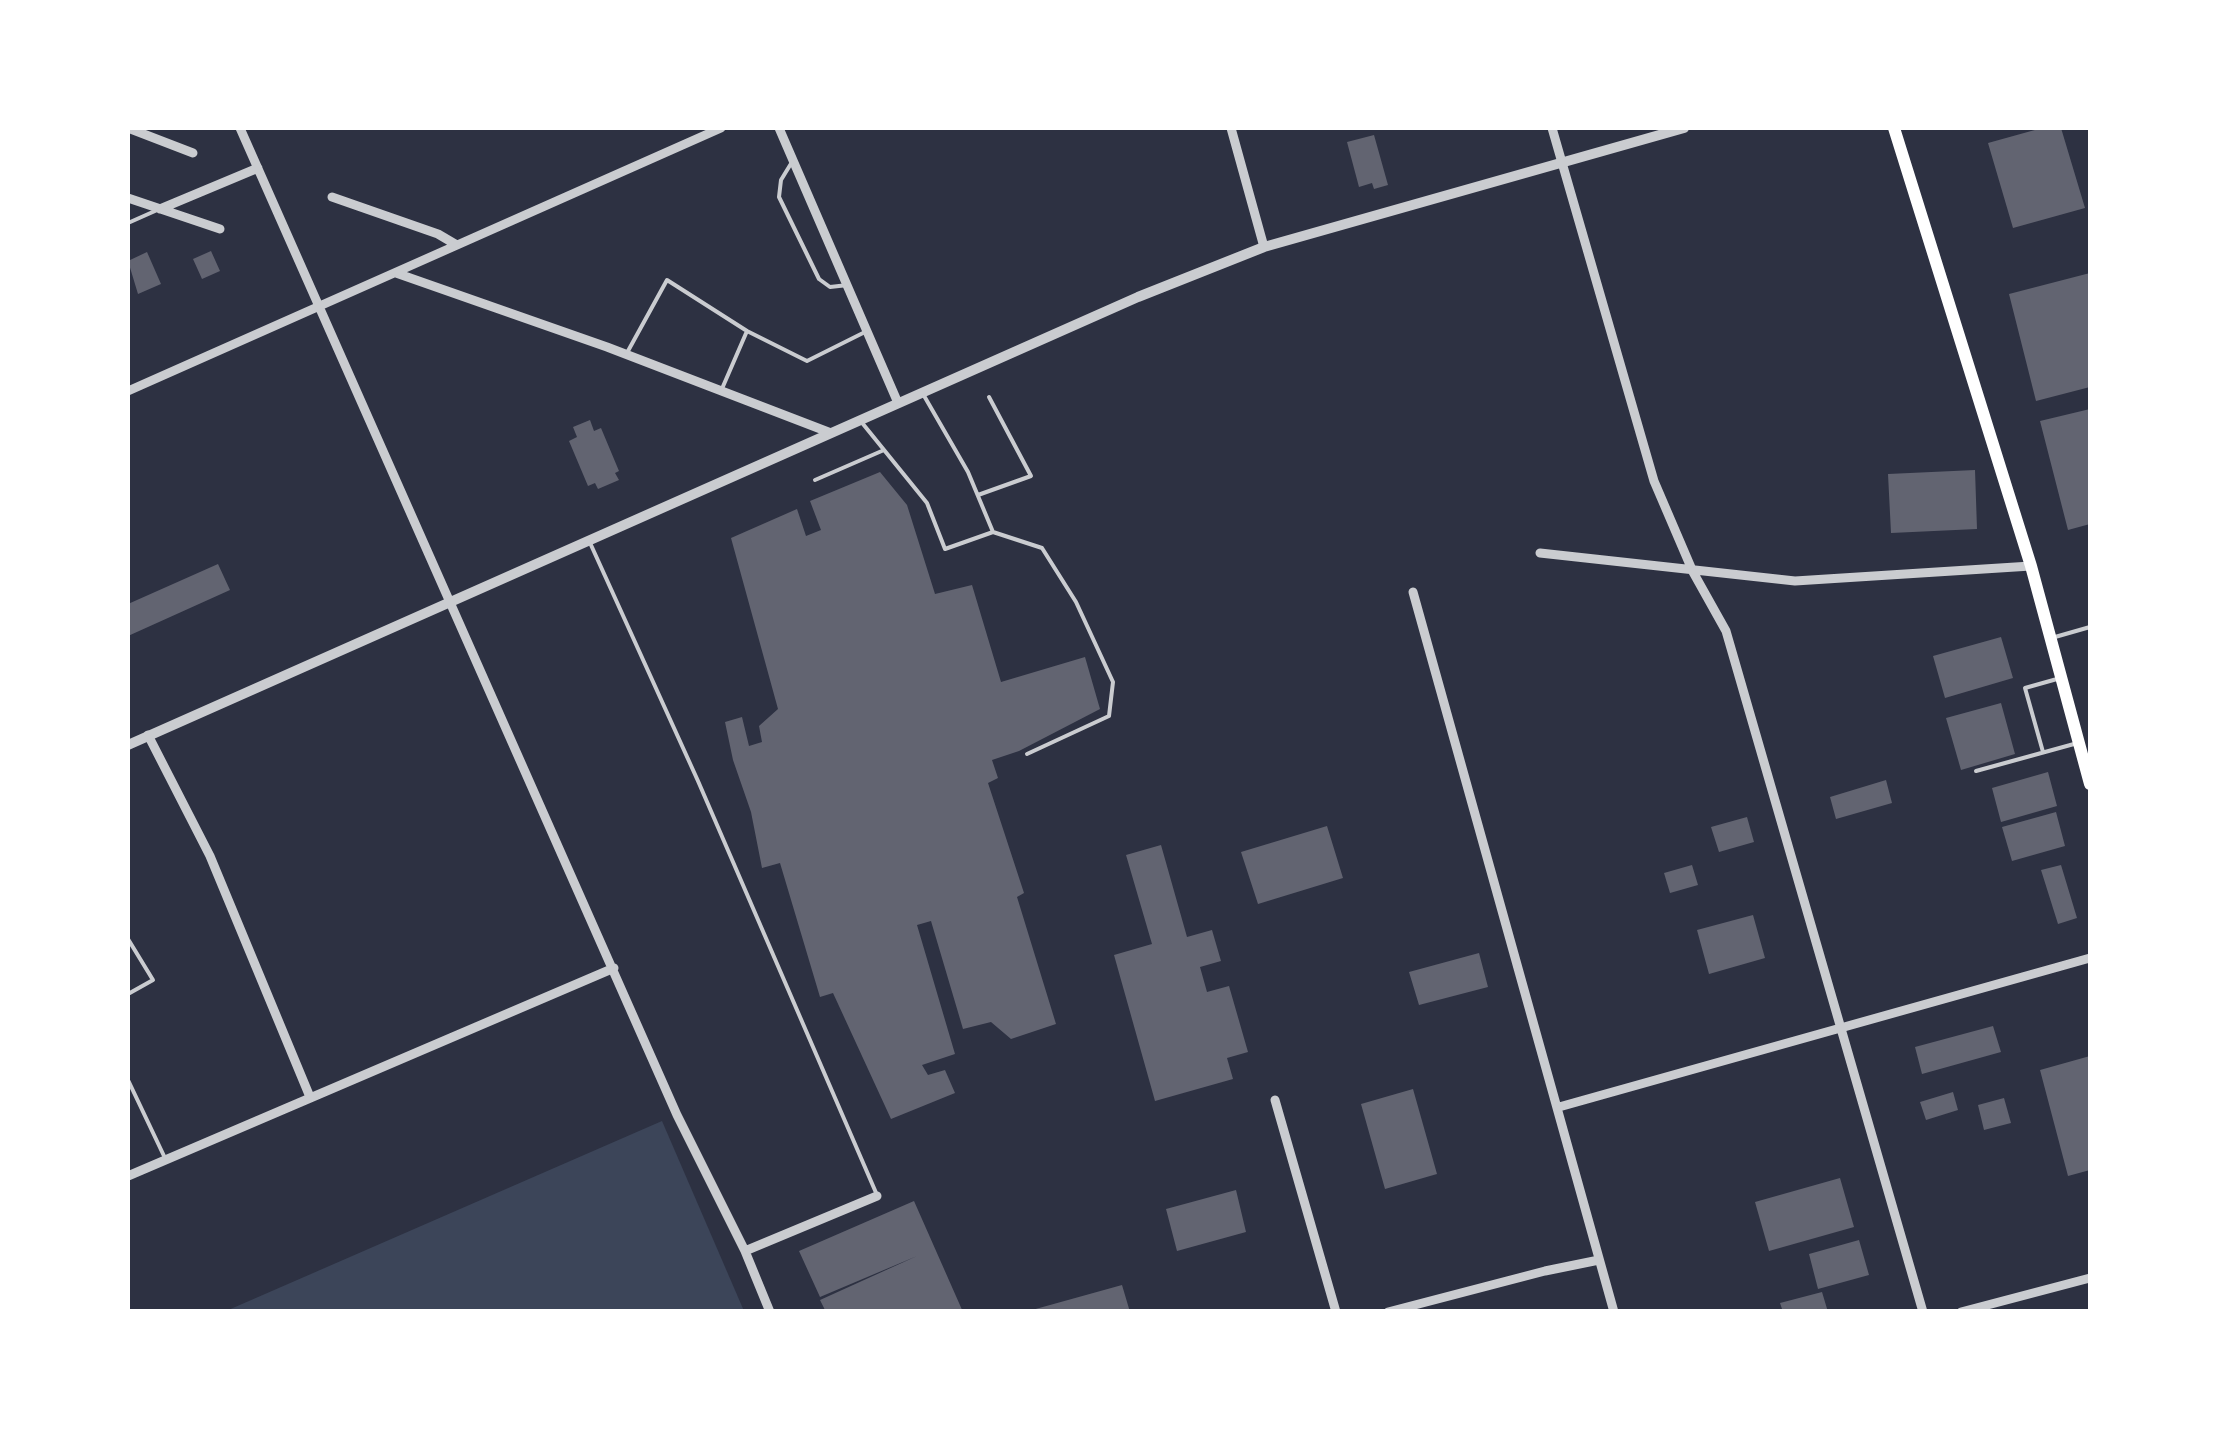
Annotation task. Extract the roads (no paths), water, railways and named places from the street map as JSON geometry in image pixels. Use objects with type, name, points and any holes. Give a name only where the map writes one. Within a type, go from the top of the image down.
[{"type":"main road","points":[[1894,128],[2031,566],[2090,784]]},
{"type":"street","points":[[128,128],[192,153]]},
{"type":"street","points":[[240,128],[677,1115],[745,1251],[770,1312]]},
{"type":"street","points":[[128,391],[721,128]]},
{"type":"street","points":[[779,128],[898,402]]},
{"type":"street","points":[[1231,128],[1264,247]]},
{"type":"street","points":[[1552,128],[1654,480],[1693,572],[1726,631],[1923,1312]]},
{"type":"street","points":[[128,744],[1138,297],[1264,247],[1684,128]]},
{"type":"street","points":[[160,209],[258,168]]},
{"type":"street","points":[[332,197],[438,234],[455,244]]},
{"type":"street","points":[[128,198],[220,229]]},
{"type":"street","points":[[396,272],[831,433]]},
{"type":"street","points":[[1540,552],[1795,581],[2031,566]]},
{"type":"street","points":[[1413,592],[1614,1312]]},
{"type":"street","points":[[148,736],[210,856],[310,1097]]},
{"type":"street","points":[[1558,1106],[2090,958]]},
{"type":"street","points":[[128,1176],[614,968]]},
{"type":"street","points":[[1275,1100],[1336,1312]]},
{"type":"street","points":[[745,1251],[877,1196]]},
{"type":"street","points":[[1388,1312],[1599,1260]]},
{"type":"street","points":[[1961,1312],[2090,1278]]},
{"type":"lane","points":[[793,160],[781,180],[779,197],[819,279],[830,288],[848,285]]},
{"type":"lane","points":[[128,224],[160,209]]},
{"type":"lane","points":[[626,354],[667,280],[747,331],[807,361],[867,331]]},
{"type":"lane","points":[[721,391],[747,331]]},
{"type":"lane","points":[[922,392],[968,472],[994,532]]},
{"type":"lane","points":[[978,495],[1031,476],[990,397]]},
{"type":"lane","points":[[860,420],[927,504],[945,549],[994,532],[1042,548],[1076,602],[1113,682],[1109,716],[1026,754]]},
{"type":"lane","points":[[815,480],[884,450]]},
{"type":"lane","points":[[589,540],[877,1196]]},
{"type":"lane","points":[[2051,638],[2090,627]]},
{"type":"lane","points":[[2043,752],[2025,688],[2062,678]]},
{"type":"lane","points":[[1976,772],[2079,742]]},
{"type":"lane","points":[[128,939],[153,980],[128,994]]},
{"type":"lane","points":[[128,1080],[166,1160]]}]
